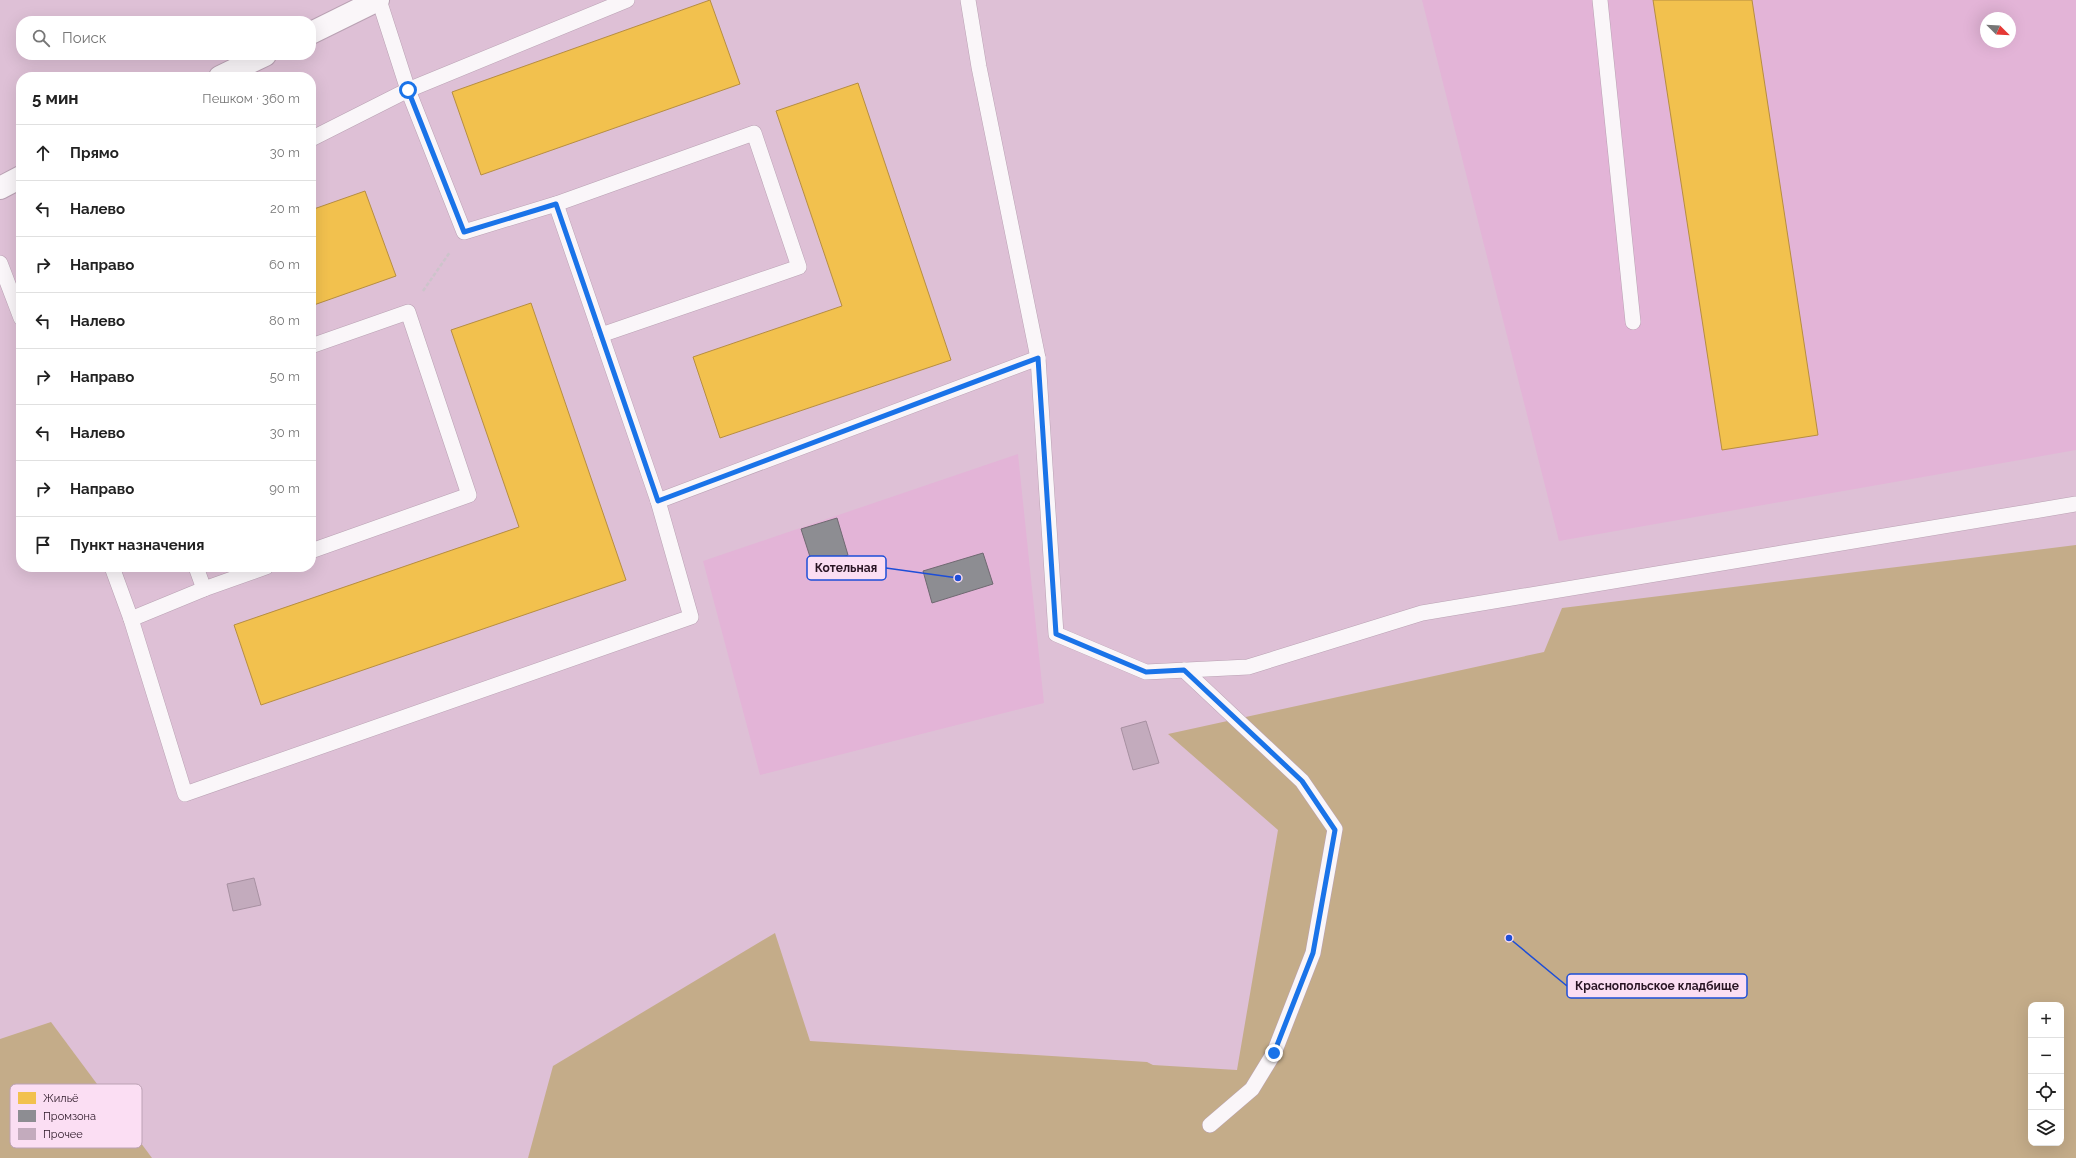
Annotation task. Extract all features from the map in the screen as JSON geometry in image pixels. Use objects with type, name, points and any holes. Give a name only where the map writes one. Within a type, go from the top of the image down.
[{"type":"street","points":[[316,31],[378,0]]},
{"type":"street","points":[[230,72],[255,60]]},
{"type":"street","points":[[0,188],[16,180]]},
{"type":"lane","points":[[378,0],[408,90],[464,232],[556,204],[754,133],[799,267],[600,335]]},
{"type":"lane","points":[[316,136],[408,90],[627,0]]},
{"type":"lane","points":[[968,0],[979,67],[1038,358],[1056,634],[1146,672],[1248,667],[1422,613],[2076,504]]},
{"type":"lane","points":[[1600,0],[1633,322]]},
{"type":"lane","points":[[114,572],[131,619],[185,794],[691,617],[658,501],[556,204]]},
{"type":"lane","points":[[0,263],[16,288]]},
{"type":"lane","points":[[316,344],[408,312],[469,495],[316,549]]},
{"type":"lane","points":[[658,501],[1038,358]]},
{"type":"lane","points":[[198,572],[204,589]]},
{"type":"lane","points":[[131,619],[204,589],[252,572]]},
{"type":"lane","points":[[1184,670],[1302,781],[1335,830],[1313,953],[1274,1053],[1252,1089],[1210,1126]]},
{"type":"path","points":[[408,312],[464,232]]},
{"type":"shaded area","points":[[1422,0],[2076,0],[2076,450],[1559,541]]},
{"type":"shaded area","points":[[1018,454],[1044,703],[760,775],[703,561]]},
{"type":"shaded area","points":[[2076,545],[2076,1158],[528,1158],[553,1066],[775,933],[810,1041],[1147,1062],[1153,1065],[1237,1070],[1278,830],[1168,734],[1544,652],[1562,608]]},
{"type":"shaded area","points":[[51,1022],[97,1084],[10,1084],[10,1148],[142,1148],[142,1145],[152,1158],[0,1158],[0,1039]]},
{"type":"building: Жильё","points":[[710,0],[740,84],[481,175],[452,92]]},
{"type":"building: Жильё","points":[[1653,0],[1752,0],[1818,435],[1722,450]]},
{"type":"building: Жильё","points":[[858,83],[951,360],[720,438],[693,357],[842,306],[776,111]]},
{"type":"building: Жильё","points":[[365,191],[396,276],[316,304],[316,208]]},
{"type":"building: Жильё","points":[[531,303],[626,580],[261,705],[234,625],[519,527],[451,330]]},
{"type":"building: Промзона","points":[[837,518],[848,555],[813,566],[801,529]]},
{"type":"building: Промзона","points":[[983,553],[993,584],[932,603],[923,571]]},
{"type":"building: Прочее","points":[[1146,721],[1159,763],[1133,770],[1121,728]]},
{"type":"building: Прочее","points":[[254,878],[261,905],[233,911],[227,884]]},
{"type":"place","name":"Котельная","points":[[958,578]]},
{"type":"place","name":"Краснопольское кладбище","points":[[1509,938]]},
{"type":"route","points":[[408,90],[464,232],[556,204],[658,501],[1038,358],[1056,634],[1146,672],[1184,670],[1302,781],[1335,830],[1313,953],[1274,1053]]}]
